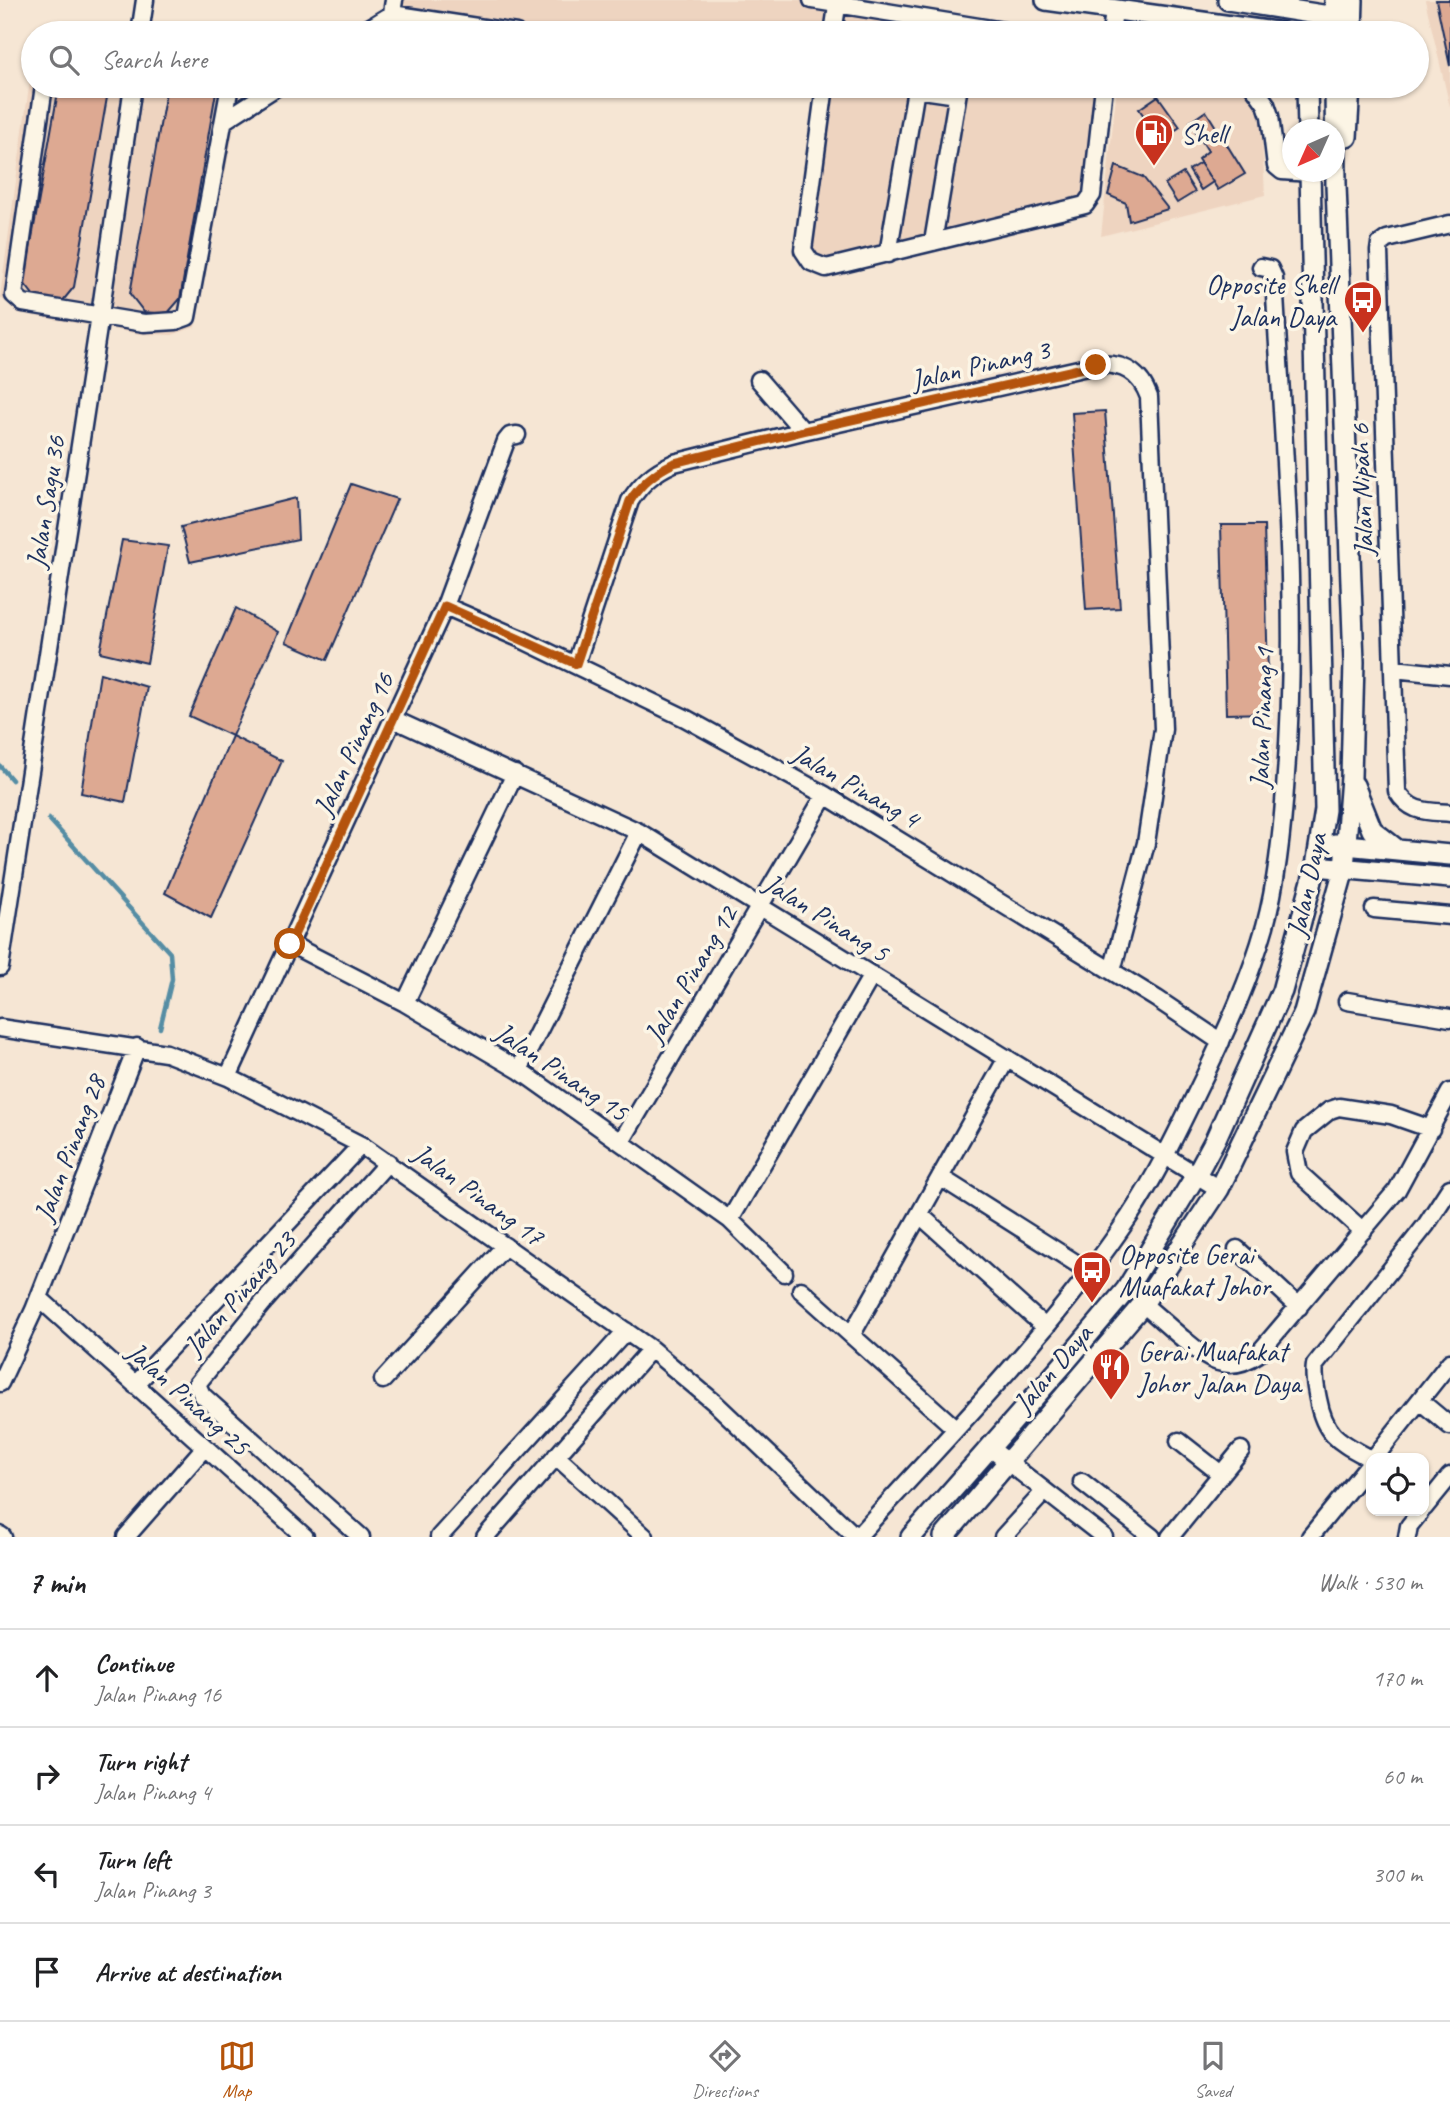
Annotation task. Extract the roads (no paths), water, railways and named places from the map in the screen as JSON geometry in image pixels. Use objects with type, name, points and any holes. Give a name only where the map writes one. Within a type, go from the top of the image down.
[{"type":"main road","points":[[1046,0],[1184,21]]},
{"type":"main road","points":[[1228,0],[1307,6],[1335,17]]},
{"type":"main road","points":[[1352,21],[1353,0]]},
{"type":"main road","points":[[1306,98],[1307,119]]},
{"type":"main road","name":"Jalan Daya","points":[[944,1537],[1143,1304],[1219,1189],[1304,1012],[1344,869],[1351,777],[1354,662],[1335,98]]},
{"type":"main road","points":[[1336,186],[1346,163],[1349,98]]},
{"type":"main road","name":"Jalan Daya","points":[[911,1537],[1126,1290],[1216,1138],[1282,990],[1316,866],[1325,810],[1310,182]]},
{"type":"main road","points":[[1351,777],[1372,830],[1397,849]]},
{"type":"main road","points":[[1320,843],[1450,855]]},
{"type":"main road","points":[[1316,866],[1450,878]]},
{"type":"street","points":[[142,21],[145,0]]},
{"type":"street","points":[[812,0],[838,2],[929,21]]},
{"type":"street","points":[[835,21],[838,2]]},
{"type":"street","points":[[376,21],[393,7],[459,21]]},
{"type":"street","points":[[1113,21],[1114,11]]},
{"type":"street","points":[[42,98],[14,295],[23,303],[144,323],[176,321],[187,317],[228,98]]},
{"type":"street","name":"Jalan Sagu 36","points":[[0,967],[131,98]]},
{"type":"street","points":[[225,120],[259,98]]},
{"type":"street","points":[[823,98],[803,250],[811,262],[825,268],[1088,202],[1092,195],[1103,98]]},
{"type":"street","points":[[888,254],[914,98]]},
{"type":"street","points":[[933,242],[957,98]]},
{"type":"street","points":[[1262,98],[1270,116],[1276,166],[1282,171]]},
{"type":"street","name":"Jalan Nipah 6","points":[[1450,224],[1387,239],[1379,247],[1397,791],[1405,805],[1422,811],[1450,813]]},
{"type":"street","name":"Jalan Pinang 1","points":[[857,1537],[1045,1327],[1090,1272],[1166,1156],[1247,984],[1265,923],[1284,802],[1290,729],[1292,648],[1274,278],[1270,269],[1262,267]]},
{"type":"street","name":"Jalan Pinang 3","points":[[576,664],[630,501],[646,480],[659,470],[674,463],[803,431],[1096,365],[1108,363],[1122,366],[1139,378],[1149,397],[1163,729],[1146,843],[1112,971]]},
{"type":"street","points":[[759,380],[803,431]]},
{"type":"street","name":"Jalan Pinang 16","points":[[228,1077],[445,606],[506,441],[510,436],[517,435]]},
{"type":"street","name":"Jalan Pinang 4","points":[[445,606],[576,664],[685,718],[825,795],[1112,971],[1221,1042]]},
{"type":"street","points":[[1394,669],[1450,675]]},
{"type":"street","name":"Jalan Pinang 5","points":[[393,719],[639,832],[1219,1189]]},
{"type":"street","points":[[405,1003],[515,774]]},
{"type":"street","name":"Jalan Pinang 12","points":[[621,1142],[825,795]]},
{"type":"street","points":[[519,1070],[639,832]]},
{"type":"street","points":[[1374,909],[1450,916]]},
{"type":"street","name":"Jalan Pinang 15","points":[[290,944],[405,1003],[519,1070],[730,1220],[784,1273]]},
{"type":"street","points":[[730,1220],[872,975]]},
{"type":"street","points":[[1347,1001],[1450,1018]]},
{"type":"street","name":"Jalan Pinang 17","points":[[0,1028],[166,1053],[228,1077],[361,1145],[651,1349],[715,1404],[857,1537]]},
{"type":"street","name":"Jalan Pinang 28","points":[[0,1383],[38,1298],[137,1047]]},
{"type":"street","points":[[852,1334],[1007,1058]]},
{"type":"street","points":[[1143,1304],[1204,1356],[1229,1364],[1244,1362],[1258,1354],[1397,1190],[1450,1092]]},
{"type":"street","points":[[1363,1231],[1299,1173],[1295,1152],[1304,1131],[1330,1110],[1339,1107],[1391,1115],[1431,1129]]},
{"type":"street","points":[[135,1385],[361,1145]]},
{"type":"street","name":"Jalan Pinang 23","points":[[360,1537],[211,1404],[199,1392],[197,1384],[262,1304],[388,1162]]},
{"type":"street","points":[[940,1178],[1090,1272]]},
{"type":"street","points":[[1366,1457],[1339,1441],[1328,1429],[1321,1414],[1314,1377],[1315,1365],[1426,1225],[1450,1188]]},
{"type":"street","points":[[920,1215],[1045,1327]]},
{"type":"street","points":[[383,1380],[505,1246]]},
{"type":"street","points":[[1237,1249],[1299,1307]]},
{"type":"street","points":[[801,1290],[955,1428]]},
{"type":"street","name":"Jalan Pinang 25","points":[[38,1298],[305,1537]]},
{"type":"street","points":[[439,1537],[626,1331]]},
{"type":"street","points":[[485,1537],[651,1349]]},
{"type":"street","points":[[1378,1453],[1450,1362]]},
{"type":"street","points":[[1420,1401],[1450,1426]]},
{"type":"street","points":[[1180,1441],[1221,1474]]},
{"type":"street","points":[[126,1537],[205,1447]]},
{"type":"street","points":[[990,1448],[1104,1537]]},
{"type":"street","points":[[1170,1537],[1241,1450]]},
{"type":"street","points":[[556,1456],[645,1537]]},
{"type":"street","points":[[1310,1537],[1366,1467]]},
{"type":"street","points":[[1429,1502],[1450,1476]]},
{"type":"street","points":[[1082,1482],[1152,1537]]},
{"type":"street","points":[[1003,1537],[1045,1491]]},
{"type":"street","points":[[1407,1537],[1409,1525],[1417,1516]]},
{"type":"waterway","points":[[0,766],[12,780]]},
{"type":"waterway","points":[[49,819],[170,953],[172,979],[160,1028]]},
{"type":"place","name":"Shell","points":[[1154,167]]},
{"type":"place","name":"Opposite Shell Jalan Daya","points":[[1363,334]]},
{"type":"place","name":"Opposite Gerai Muafakat Johor","points":[[1092,1304]]},
{"type":"place","name":"Gerai Muafakat Johor Jalan Daya","points":[[1111,1401]]}]
